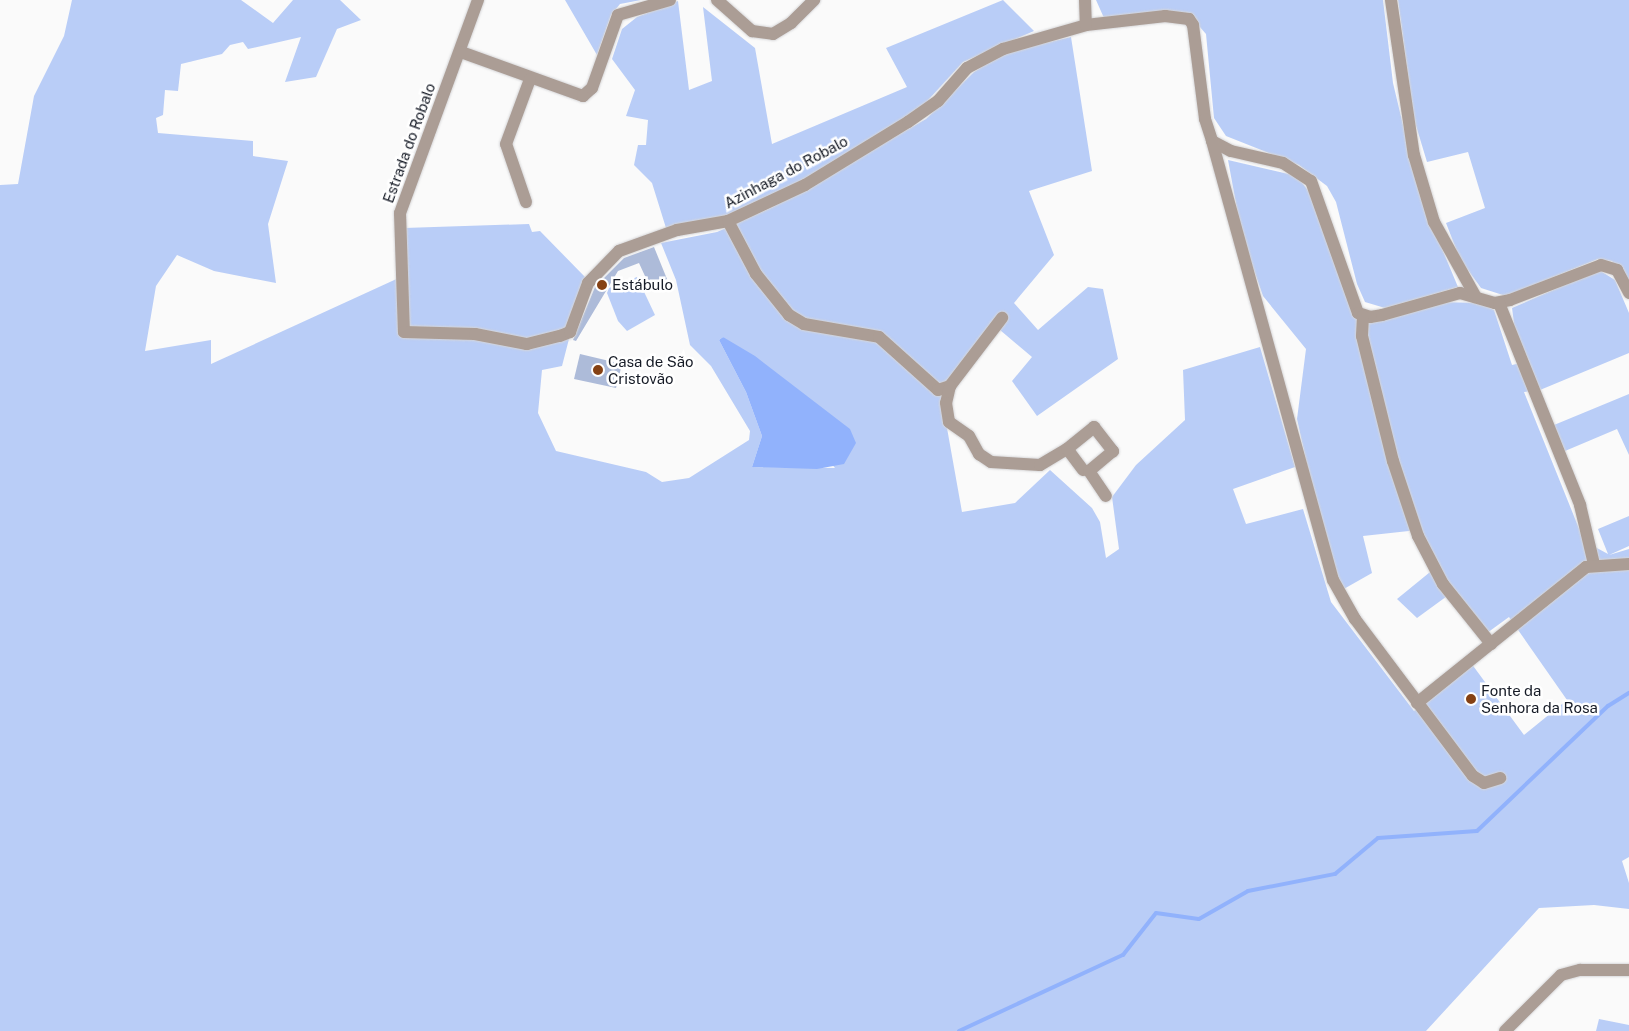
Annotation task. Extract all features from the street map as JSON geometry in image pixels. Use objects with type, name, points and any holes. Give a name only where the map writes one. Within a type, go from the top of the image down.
[{"type":"street","name":"Estrada do Robalo","points":[[404,332],[400,213],[461,52],[478,0]]},
{"type":"street","points":[[461,52],[574,95],[588,94],[618,15],[670,0]]},
{"type":"street","points":[[717,0],[752,31],[773,34],[791,23],[814,0]]},
{"type":"street","points":[[1085,0],[1086,25]]},
{"type":"street","points":[[1391,0],[1414,155],[1434,222],[1476,297]]},
{"type":"street","name":"Azinhaga do Robalo","points":[[404,332],[475,334],[527,344],[570,332],[588,283],[619,251],[677,230],[728,222],[805,184],[872,145],[938,101],[967,68],[1003,49],[1086,25],[1165,16],[1188,19],[1195,32],[1205,119],[1212,141]]},
{"type":"street","points":[[526,202],[506,144],[530,79]]},
{"type":"street","points":[[1212,141],[1231,151],[1284,163],[1311,181],[1351,300],[1363,316],[1362,336],[1406,503],[1442,584],[1491,644]]},
{"type":"street","points":[[1212,141],[1333,580],[1355,619],[1473,776],[1484,783],[1500,778]]},
{"type":"street","points":[[728,222],[756,274],[789,315],[804,324],[879,337],[931,386],[938,390],[950,386]]},
{"type":"street","points":[[1363,316],[1382,316],[1453,294],[1499,302],[1601,265],[1617,270],[1629,293]]},
{"type":"street","points":[[1499,302],[1580,505],[1594,564]]},
{"type":"street","points":[[1002,318],[950,386],[946,403],[949,422],[969,436],[979,454],[991,462],[1040,465],[1067,450],[1094,427],[1112,451],[1090,470],[1106,496]]},
{"type":"street","points":[[1067,450],[1083,470]]},
{"type":"street","points":[[1417,703],[1491,644],[1559,586],[1594,564],[1629,564]]},
{"type":"street","points":[[1505,1031],[1561,975],[1580,970],[1629,970]]},
{"type":"shaded area","points":[[72,0],[241,0],[273,23],[293,0],[340,0],[361,20],[337,29],[316,77],[285,82],[301,37],[248,49],[243,42],[230,45],[222,54],[181,64],[178,91],[165,90],[163,115],[156,118],[158,133],[253,141],[253,156],[288,161],[268,224],[276,283],[214,271],[177,255],[156,286],[145,351],[211,340],[211,364],[403,276],[404,228],[529,224],[532,232],[540,231],[585,277],[562,366],[542,370],[538,413],[556,451],[646,472],[662,482],[689,478],[749,440],[750,431],[711,366],[690,345],[676,280],[661,243],[717,232],[773,207],[926,119],[974,72],[1006,52],[1071,37],[1092,171],[1029,191],[1054,255],[1014,303],[1038,330],[1088,287],[1103,289],[1118,359],[1037,416],[1012,381],[1032,357],[1000,330],[942,400],[962,512],[1015,503],[1050,470],[1092,508],[1100,522],[1106,558],[1119,549],[1112,497],[1136,465],[1185,420],[1183,370],[1260,347],[1295,467],[1233,489],[1246,524],[1303,509],[1331,602],[1414,711],[1471,663],[1524,735],[1567,700],[1509,617],[1487,633],[1454,591],[1417,618],[1397,599],[1435,568],[1418,530],[1363,536],[1372,573],[1342,590],[1328,560],[1297,419],[1306,349],[1263,296],[1242,236],[1228,160],[1297,176],[1319,205],[1360,311],[1380,318],[1439,302],[1480,303],[1494,310],[1512,365],[1529,361],[1515,331],[1512,308],[1599,270],[1615,280],[1629,313],[1629,353],[1540,390],[1524,392],[1584,541],[1608,554],[1598,529],[1629,516],[1629,546],[1609,555],[1629,549],[1629,857],[1622,861],[1629,883],[1629,909],[1594,905],[1539,908],[1426,1031],[0,1031],[0,185],[18,184],[34,96],[64,36]],"holes":[[[723,337],[835,468],[752,467],[762,436],[746,392],[719,340]]]},
{"type":"shaded area","points":[[565,0],[641,0],[620,4],[611,15],[597,55]]},
{"type":"shaded area","points":[[1003,0],[1034,31],[963,62],[919,110],[805,179],[715,221],[666,228],[652,183],[634,165],[638,145],[646,145],[648,120],[626,116],[635,90],[612,59],[622,29],[637,17],[678,1],[689,90],[712,81],[703,7],[755,48],[772,144],[907,87],[886,48]]},
{"type":"shaded area","points":[[1096,0],[1383,0],[1393,83],[1420,196],[1458,287],[1385,308],[1365,302],[1357,284],[1336,202],[1327,186],[1299,165],[1226,136],[1214,118],[1206,34],[1192,18],[1104,18]]},
{"type":"shaded area","points":[[1398,0],[1629,0],[1629,283],[1612,261],[1598,259],[1506,296],[1481,288],[1460,259],[1446,223],[1485,208],[1468,152],[1427,162],[1414,119]]},
{"type":"shaded area","points":[[637,277],[655,315],[627,331],[618,321],[607,293],[609,288]]},
{"type":"shaded area","points":[[1629,394],[1629,455],[1617,429],[1565,451],[1554,425]]},
{"type":"shaded area","points":[[1599,1019],[1629,1025],[1629,1031],[1596,1031]]},
{"type":"water","points":[[723,337],[755,356],[850,429],[856,443],[844,464],[817,469],[752,467],[762,436],[746,392],[719,340]]},
{"type":"building","name":"Estábulo","points":[[654,247],[667,279],[650,287],[639,263],[618,271],[576,341],[573,340],[595,287],[624,258]]},
{"type":"building","name":"Casa de São Cristovão","points":[[580,354],[622,364],[616,388],[574,379]]},
{"type":"waterway","points":[[959,1031],[1123,955],[1156,913],[1199,919],[1248,891],[1335,874],[1378,838],[1477,831],[1608,706],[1629,693]]},
{"type":"place","name":"Estábulo","points":[[602,285]]},
{"type":"place","name":"Casa de São Cristovão","points":[[598,370]]},
{"type":"place","name":"Fonte da Senhora da Rosa","points":[[1471,699]]}]
